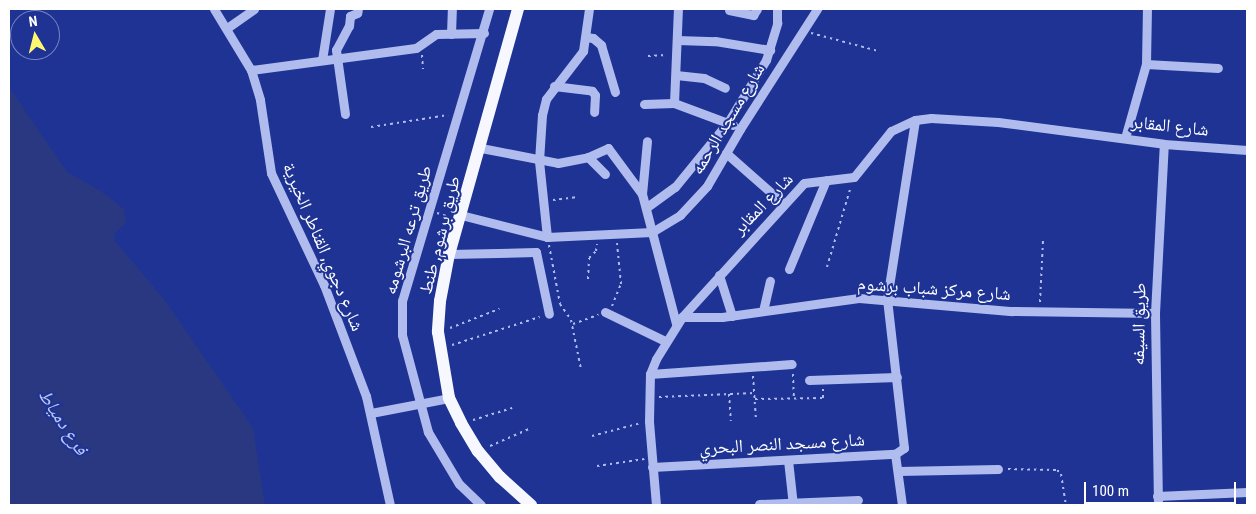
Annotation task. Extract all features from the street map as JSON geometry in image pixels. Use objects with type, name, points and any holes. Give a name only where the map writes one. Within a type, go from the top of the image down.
[{"type":"main road","name":"طريق برشوم, طنط","points":[[518,9],[481,148],[449,254],[440,301],[438,332],[449,398],[461,424],[478,451],[531,505]]},
{"type":"street","name":"شارع دجوي, القناطر الخيرية","points":[[214,9],[251,70],[276,186],[324,285],[371,413],[390,505]]},
{"type":"street","points":[[227,28],[254,9]]},
{"type":"street","points":[[322,60],[330,9]]},
{"type":"street","points":[[345,114],[337,58],[338,43],[349,26],[350,16],[357,13],[358,9]]},
{"type":"street","points":[[451,34],[452,9]]},
{"type":"street","name":"طريق ترعه البرشومه","points":[[481,505],[449,469],[428,432],[402,335],[402,300],[484,33],[489,9]]},
{"type":"street","points":[[547,237],[539,161],[542,115],[546,99],[554,86],[576,63],[586,37],[589,9]]},
{"type":"street","points":[[674,103],[678,9]]},
{"type":"street","points":[[729,10],[753,15],[757,9]]},
{"type":"street","points":[[647,207],[681,180],[728,122],[770,50],[777,9]]},
{"type":"street","name":"شارع مسجد الرحمه","points":[[652,232],[694,203],[740,128],[818,9]]},
{"type":"street","points":[[1125,138],[1146,64],[1147,9]]},
{"type":"street","points":[[251,70],[421,45],[432,35],[484,33]]},
{"type":"street","points":[[586,37],[593,38],[600,45],[615,92]]},
{"type":"street","points":[[677,40],[715,41],[770,50]]},
{"type":"street","points":[[1146,64],[1218,68]]},
{"type":"street","points":[[676,75],[704,78],[726,88]]},
{"type":"street","points":[[554,86],[592,91],[595,95],[594,112]]},
{"type":"street","points":[[644,104],[674,103],[740,128]]},
{"type":"street","name":"شارع المقابر","points":[[656,505],[649,421],[650,374],[665,341],[679,320],[783,203],[804,183],[854,177],[891,131],[915,120],[931,118],[990,122],[1164,144],[1247,150]]},
{"type":"street","points":[[902,505],[895,454],[904,448],[905,438],[887,299],[915,120]]},
{"type":"street","points":[[642,194],[646,141]]},
{"type":"street","name":"طريق السيفه","points":[[1158,505],[1155,313],[1164,144]]},
{"type":"street","points":[[481,148],[539,161],[567,162],[588,157],[608,147],[642,194],[679,320]]},
{"type":"street","points":[[726,153],[783,203]]},
{"type":"street","points":[[588,157],[605,174]]},
{"type":"street","points":[[789,269],[826,180]]},
{"type":"street","points":[[460,218],[547,237],[652,232]]},
{"type":"street","points":[[449,254],[536,252],[549,314]]},
{"type":"street","points":[[719,275],[732,316]]},
{"type":"street","points":[[763,311],[770,281]]},
{"type":"street","name":"شارع مركز شباب برشوم","points":[[679,320],[732,316],[859,298],[887,299],[948,308],[1040,312],[1155,313]]},
{"type":"street","points":[[605,312],[665,341]]},
{"type":"street","points":[[650,374],[792,364]]},
{"type":"street","points":[[809,380],[897,377]]},
{"type":"street","points":[[371,413],[449,398]]},
{"type":"street","name":"شارع مسجد النصر البحري","points":[[651,462],[788,460],[895,454]]},
{"type":"street","points":[[788,460],[793,504]]},
{"type":"street","points":[[898,471],[998,469]]},
{"type":"street","points":[[1157,496],[1247,492]]},
{"type":"street","points":[[759,504],[858,500]]},
{"type":"path","points":[[804,31],[878,51]]},
{"type":"path","points":[[421,45],[423,69]]},
{"type":"path","points":[[648,56],[676,55]]},
{"type":"path","points":[[371,127],[460,113]]},
{"type":"path","points":[[827,267],[854,177]]},
{"type":"path","points":[[543,201],[578,197]]},
{"type":"path","points":[[430,210],[460,218]]},
{"type":"path","points":[[573,324],[605,312],[617,301],[621,284],[616,234]]},
{"type":"path","points":[[588,279],[589,258],[597,250],[597,235]]},
{"type":"path","points":[[547,237],[560,304],[573,324],[581,369]]},
{"type":"path","points":[[1040,312],[1043,241]]},
{"type":"path","points":[[438,332],[500,309]]},
{"type":"path","points":[[440,349],[564,309]]},
{"type":"path","points":[[792,364],[794,399]]},
{"type":"path","points":[[753,366],[756,420]]},
{"type":"path","points":[[755,399],[823,398],[824,380]]},
{"type":"path","points":[[649,397],[754,392]]},
{"type":"path","points":[[729,394],[731,421]]},
{"type":"path","points":[[461,424],[512,408]]},
{"type":"path","points":[[592,436],[649,421]]},
{"type":"path","points":[[478,451],[529,429]]},
{"type":"path","points":[[597,466],[651,462]]},
{"type":"path","points":[[998,469],[1057,470],[1061,474],[1066,505]]},
{"type":"water","name":"فرع دمياط","points":[[9,87],[67,172],[101,191],[124,209],[126,223],[115,233],[114,240],[164,299],[253,428],[265,505],[9,505]]}]
